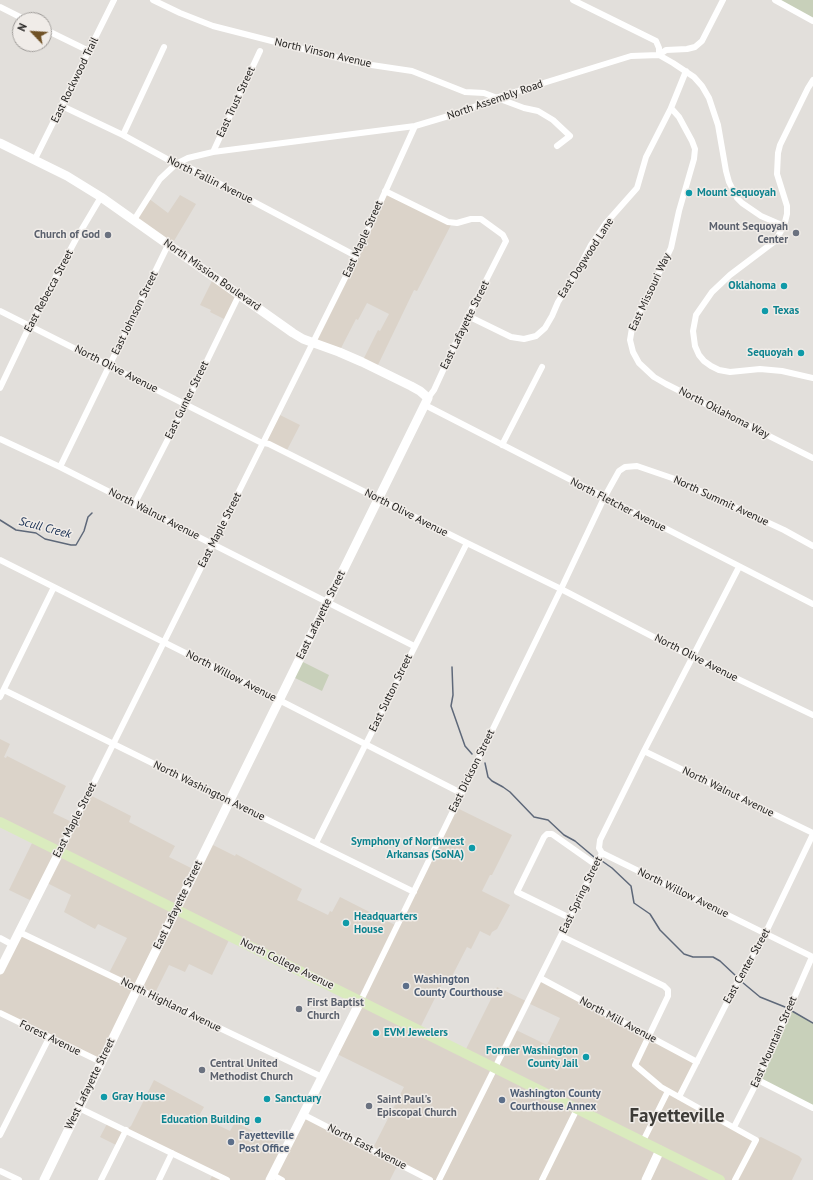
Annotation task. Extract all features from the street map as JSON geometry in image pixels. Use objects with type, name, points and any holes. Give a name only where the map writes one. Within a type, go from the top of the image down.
[{"type":"main road","name":"North Mission Boulevard","points":[[0,143],[67,176],[101,197],[293,333],[303,339],[362,362],[411,386],[420,391],[426,402]]},
{"type":"main road","name":"East Lafayette Street","points":[[137,989],[426,402]]},
{"type":"main road","name":"North College Avenue","points":[[0,822],[361,1000],[720,1180]]},
{"type":"main road","name":"East Maple Street","points":[[0,970],[60,852]]},
{"type":"main road","name":"West Lafayette Street","points":[[44,1180],[137,989]]},
{"type":"main road","name":"East Dickson Street","points":[[271,1178],[361,1000]]},
{"type":"main road","points":[[646,1180],[660,1150]]},
{"type":"street","name":"East Rockwood Trail","points":[[35,159],[114,0]]},
{"type":"street","name":"North Vinson Avenue","points":[[153,0],[180,13],[214,26],[358,63],[412,71],[465,92],[484,93],[524,108],[538,111],[553,120],[570,136],[557,146]]},
{"type":"street","points":[[573,0],[656,41],[659,48],[658,55],[686,71],[702,86],[709,98],[718,124],[726,171],[729,182],[737,198],[761,216],[784,226]]},
{"type":"street","name":"North Assembly Road","points":[[134,220],[160,179],[176,164],[188,158],[213,152],[415,126],[462,112],[495,98],[631,56],[658,55],[666,50],[695,47],[702,41],[723,0]]},
{"type":"street","points":[[775,0],[813,20]]},
{"type":"street","points":[[0,7],[12,13]]},
{"type":"street","points":[[52,33],[89,51]]},
{"type":"street","points":[[123,135],[164,47]]},
{"type":"street","name":"East Trust Street","points":[[213,152],[260,51]]},
{"type":"street","name":"East Dogwood Lane","points":[[468,316],[511,337],[524,339],[536,336],[545,328],[558,302],[591,245],[606,223],[637,188],[646,157],[671,108],[686,71]]},
{"type":"street","points":[[813,80],[780,145],[778,154],[777,174],[787,206],[784,226],[775,241],[730,274],[712,292],[701,308],[693,324],[693,338],[695,346],[704,361],[719,370],[730,372],[760,370],[782,371],[813,378]]},
{"type":"street","name":"North Fallin Avenue","points":[[62,106],[123,135],[176,164],[188,167],[356,256]]},
{"type":"street","name":"East Missouri Way","points":[[639,363],[633,352],[630,340],[632,328],[670,248],[694,159],[695,149],[692,141],[679,117],[671,108]]},
{"type":"street","name":"East Maple Street","points":[[60,852],[356,256],[415,126]]},
{"type":"street","name":"East Lafayette Street","points":[[385,191],[448,222],[457,223],[471,219],[481,219],[503,235],[506,241],[468,316],[434,390],[426,402]]},
{"type":"street","name":"East Rebecca Street","points":[[0,388],[30,326],[76,239],[101,197]]},
{"type":"street","name":"East Johnson Street","points":[[60,467],[168,244]]},
{"type":"street","name":"East Gunter Street","points":[[134,505],[186,404],[238,295]]},
{"type":"street","name":"North Olive Avenue","points":[[0,310],[264,443],[270,444],[466,543],[562,589],[692,657],[813,715]]},
{"type":"street","name":"North Oklahoma Way","points":[[639,363],[654,377],[666,384],[813,458]]},
{"type":"street","points":[[502,445],[542,367]]},
{"type":"street","name":"North Fletcher Avenue","points":[[426,402],[502,445],[813,604]]},
{"type":"street","name":"North Walnut Avenue","points":[[0,439],[60,467],[414,646]]},
{"type":"street","name":"North Summit Avenue","points":[[625,467],[637,466],[672,478],[784,530],[813,546]]},
{"type":"street","name":"East Dickson Street","points":[[361,1000],[562,589],[604,498],[619,471],[625,467]]},
{"type":"street","name":"East Sutton Street","points":[[316,843],[466,543]]},
{"type":"street","name":"North Willow Avenue","points":[[0,560],[461,793]]},
{"type":"street","name":"East Spring Street","points":[[439,1180],[602,853],[599,848],[600,840],[739,567]]},
{"type":"street","points":[[0,697],[54,587]]},
{"type":"street","name":"North Washington Avenue","points":[[4,690],[414,892]]},
{"type":"street","name":"North Walnut Avenue","points":[[644,751],[813,833]]},
{"type":"street","name":"East Center Street","points":[[679,1097],[744,969],[765,934],[813,833]]},
{"type":"street","points":[[570,918],[517,892],[544,837],[547,834],[552,834],[596,865]]},
{"type":"street","name":"North Willow Avenue","points":[[602,853],[812,957]]},
{"type":"street","name":"North Highland Avenue","points":[[19,932],[322,1078]]},
{"type":"street","points":[[561,936],[664,986],[668,990],[668,996],[635,1065],[654,1082],[668,1091],[756,1140],[736,1180]]},
{"type":"street","points":[[0,938],[13,944]]},
{"type":"street","name":"East Mountain Street","points":[[734,1127],[758,1080],[812,957]]},
{"type":"street","name":"North Mill Avenue","points":[[540,978],[697,1062]]},
{"type":"street","name":"Forest Avenue","points":[[0,1013],[101,1062]]},
{"type":"street","points":[[0,1135],[49,1038]]},
{"type":"street","points":[[758,1080],[813,1108]]},
{"type":"street","points":[[643,1141],[668,1091]]},
{"type":"street","points":[[79,1108],[227,1180]]},
{"type":"street","points":[[542,1180],[577,1109]]},
{"type":"street","name":"North East Avenue","points":[[304,1115],[430,1180]]},
{"type":"street","points":[[102,1180],[126,1130]]},
{"type":"street","points":[[159,1180],[172,1153]]},
{"type":"street","points":[[0,1171],[19,1180]]},
{"type":"street","points":[[271,1178],[282,1180]]},
{"type":"shaded area","points":[[385,191],[452,223],[417,291],[414,290],[376,369],[362,362],[378,330],[380,331],[389,314],[367,303],[358,320],[356,319],[339,352],[313,342]]},
{"type":"shaded area","points":[[180,195],[196,204],[171,246],[134,220],[148,198],[168,213]]},
{"type":"shaded area","points":[[214,277],[239,295],[226,320],[200,305]]},
{"type":"shaded area","points":[[278,414],[300,425],[286,452],[264,443]]},
{"type":"shaded area","points":[[0,739],[10,744],[4,757],[6,758],[7,756],[66,786],[53,813],[74,823],[88,794],[131,816],[129,822],[175,846],[169,857],[195,870],[209,843],[235,856],[236,854],[302,889],[297,900],[328,915],[330,911],[332,912],[340,897],[397,926],[455,807],[512,835],[492,875],[490,875],[482,891],[510,905],[497,929],[492,932],[490,936],[480,931],[471,949],[467,947],[448,984],[443,982],[419,1030],[464,1053],[497,987],[528,1002],[540,978],[697,1062],[679,1097],[755,1139],[761,1137],[799,1156],[802,1159],[792,1180],[430,1180],[398,1164],[390,1180],[210,1180],[213,1174],[126,1131],[118,1146],[100,1137],[108,1122],[126,1130],[131,1126],[154,1080],[204,1107],[199,1116],[230,1131],[235,1122],[287,1148],[304,1115],[372,1150],[404,1087],[335,1053],[361,1001],[231,936],[212,975],[189,964],[185,972],[169,965],[153,997],[137,989],[101,1062],[0,1013],[0,970],[19,932],[108,975],[127,938],[98,924],[95,929],[64,912],[71,895],[45,882],[34,902],[9,890],[34,839],[0,822]],"holes":[[[528,1003],[560,1018],[547,1045],[514,1029]]]},
{"type":"green space","points":[[775,0],[813,0],[813,21]]},
{"type":"green space","points":[[299,660],[329,675],[322,691],[291,676]]},
{"type":"green space","points":[[789,1009],[813,1023],[813,1108],[758,1080]]},
{"type":"waterway","name":"Scull Creek","points":[[0,520],[16,530],[36,533],[45,539],[76,545],[84,531],[88,517],[92,513]]},
{"type":"waterway","points":[[452,667],[453,695],[451,706],[465,746],[472,754]]},
{"type":"waterway","points":[[485,763],[488,777],[492,781],[510,792],[534,817],[548,820],[564,835],[575,841],[594,857]]},
{"type":"waterway","points":[[602,861],[612,868],[631,886],[634,903],[650,914],[660,930],[684,954],[693,957],[713,957],[720,961],[736,976]]},
{"type":"waterway","points":[[742,982],[760,997],[785,1007]]},
{"type":"waterway","points":[[792,1011],[813,1023]]},
{"type":"place","name":"Mount Sequoyah","points":[[689,193]]},
{"type":"place","name":"Mount Sequoyah Center","points":[[796,233]]},
{"type":"place","name":"Church of God","points":[[108,235]]},
{"type":"place","name":"Oklahoma","points":[[784,286]]},
{"type":"place","name":"Texas","points":[[765,311]]},
{"type":"place","name":"Sequoyah","points":[[801,353]]},
{"type":"place","name":"Symphony of Northwest Arkansas (SoNA)","points":[[472,848]]},
{"type":"place","name":"Headquarters House","points":[[346,923]]},
{"type":"place","name":"Washington County Courthouse","points":[[406,986]]},
{"type":"place","name":"First Baptist Church","points":[[299,1009]]},
{"type":"place","name":"EVM Jewelers","points":[[376,1033]]},
{"type":"place","name":"Former Washington County Jail","points":[[586,1057]]},
{"type":"place","name":"Central United Methodist Church","points":[[202,1070]]},
{"type":"place","name":"Gray House","points":[[104,1097]]},
{"type":"place","name":"Sanctuary","points":[[267,1099]]},
{"type":"place","name":"Washington County Courthouse Annex","points":[[502,1100]]},
{"type":"place","name":"Saint Paul's Episcopal Church","points":[[369,1106]]},
{"type":"place","name":"Education Building","points":[[258,1120]]},
{"type":"place","name":"Fayetteville Post Office","points":[[231,1142]]},
{"type":"district","name":"Fayetteville","points":[[677,1117]]}]
